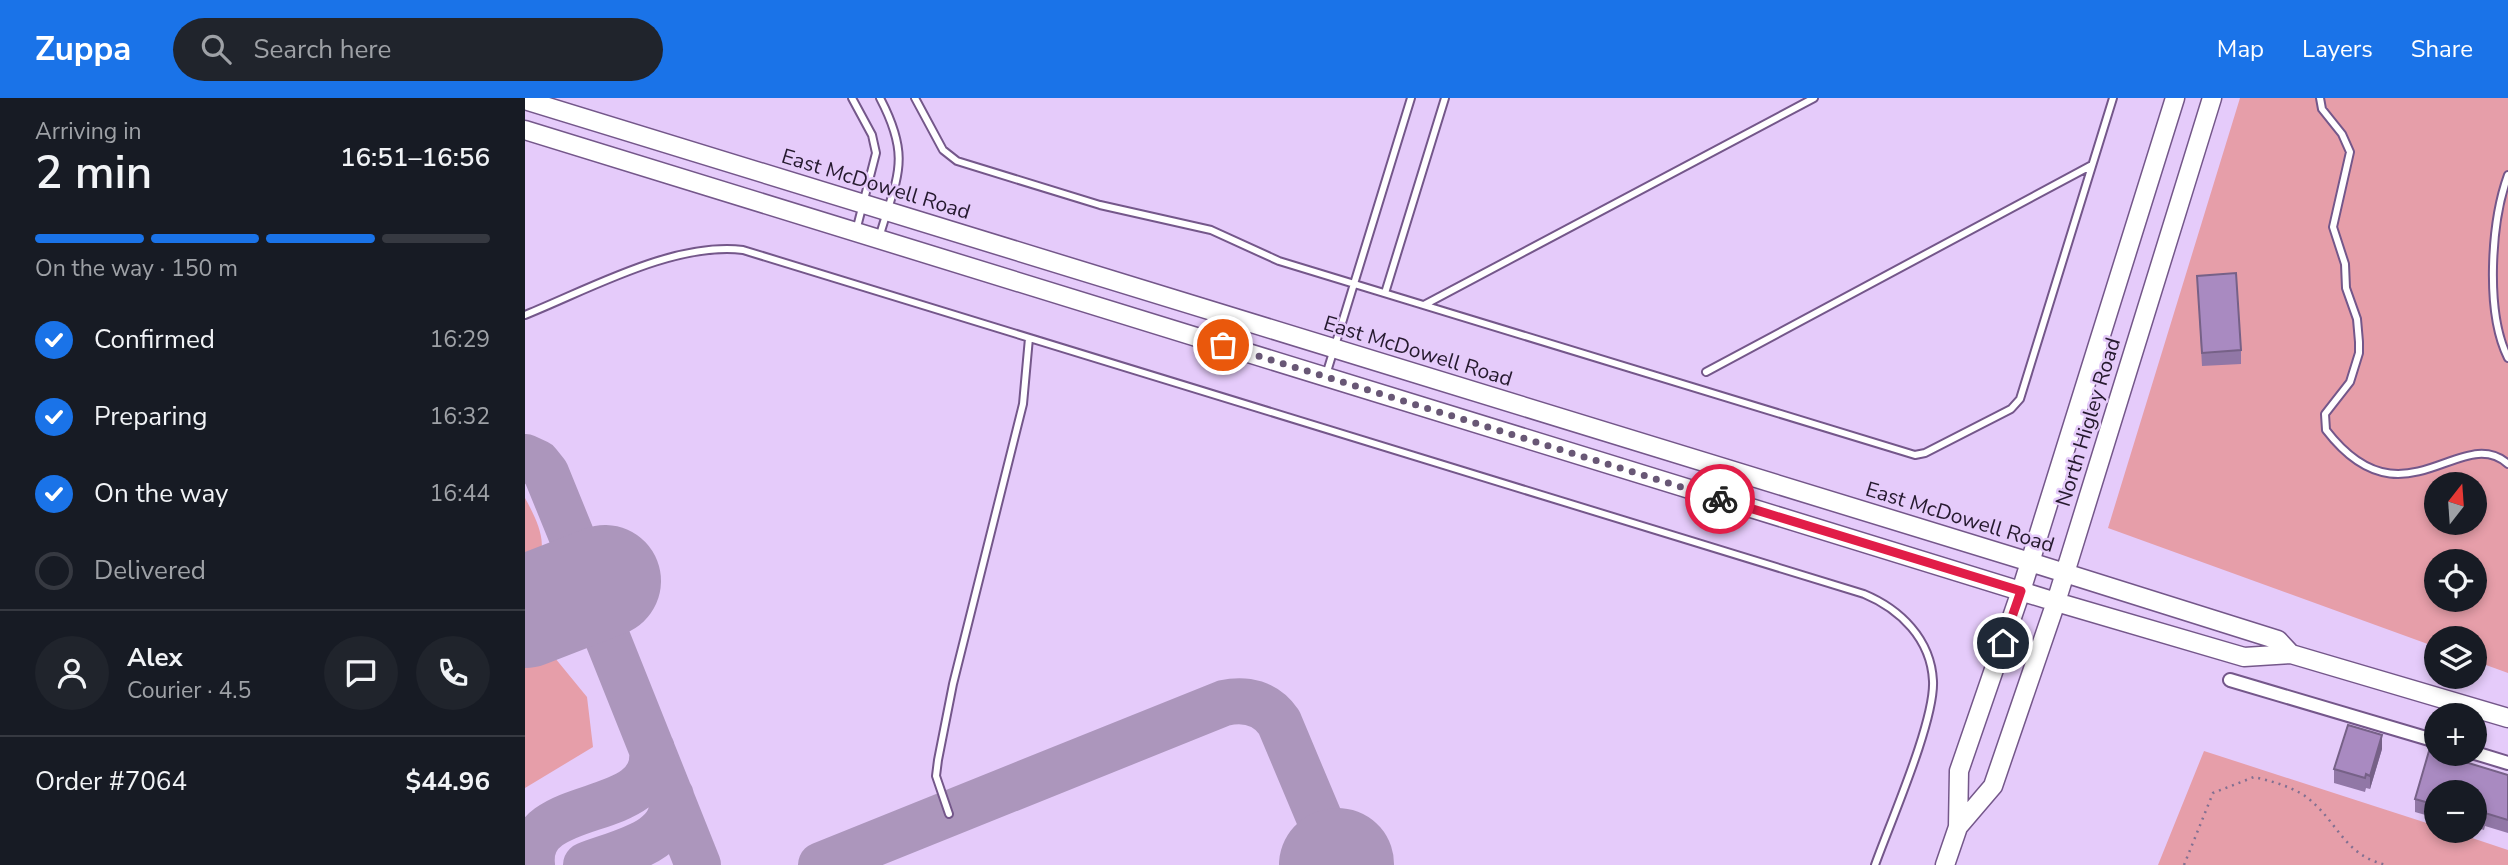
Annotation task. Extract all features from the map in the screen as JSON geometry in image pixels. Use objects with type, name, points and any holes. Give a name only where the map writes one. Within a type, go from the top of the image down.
[{"type":"main road","name":"North Higley Road","points":[[1944,865],[1958,827],[1959,771],[2021,591],[2175,98]]},
{"type":"main road","name":"North Higley Road","points":[[1958,827],[1993,786],[2056,602],[2212,98]]},
{"type":"main road","name":"East McDowell Road","points":[[525,100],[2030,562],[2278,640],[2291,654]]},
{"type":"main road","name":"East McDowell Road","points":[[525,130],[2056,602],[2244,657],[2291,654],[2508,718]]},
{"type":"street","points":[[2230,680],[2424,737]]},
{"type":"street","points":[[2487,757],[2508,763]]},
{"type":"lane","points":[[852,98],[876,147],[876,160],[855,232]]},
{"type":"lane","points":[[879,239],[899,165],[900,149],[893,123],[880,98]]},
{"type":"lane","points":[[915,98],[943,150],[957,160],[1100,205],[1211,230],[1270,257],[1354,284],[1920,455],[2011,409],[2020,399],[2113,98]]},
{"type":"lane","points":[[1325,377],[1411,98]]},
{"type":"lane","points":[[1385,293],[1445,98]]},
{"type":"lane","points":[[1424,305],[1814,98]]},
{"type":"lane","points":[[2320,98],[2322,109],[2342,134],[2350,152],[2333,227],[2344,264],[2346,288],[2357,319],[2359,342],[2359,353],[2350,382],[2325,414],[2326,430],[2363,466],[2380,473],[2403,475],[2484,453],[2500,457],[2508,464]]},
{"type":"lane","points":[[1706,372],[2092,165]]},
{"type":"lane","points":[[2508,174],[2499,203],[2491,280],[2501,337],[2508,358]]},
{"type":"lane","points":[[525,315],[671,256],[714,248],[768,257],[1882,601],[1898,612],[1919,640],[1933,681],[1927,714],[1875,865]]},
{"type":"lane","points":[[949,814],[936,775],[938,760],[953,684],[1023,404],[1029,338]]},
{"type":"path","points":[[2184,865],[2213,793],[2254,777],[2305,796],[2325,815],[2355,852],[2387,865]]},
{"type":"shaded area","points":[[2240,98],[2508,98],[2508,673],[2487,665],[2487,626],[2424,626],[2424,643],[2108,528]]},
{"type":"shaded area","points":[[525,498],[538,527],[542,547],[540,556],[525,570]]},
{"type":"shaded area","points":[[555,658],[587,697],[593,747],[525,788],[525,660]]},
{"type":"shaded area","points":[[2204,751],[2424,822],[2424,843],[2487,843],[2508,850],[2508,865],[2158,865]]},
{"type":"building","points":[[2236,273],[2241,350],[2202,353],[2197,276]]},
{"type":"building","points":[[2348,725],[2382,735],[2370,776],[2366,774],[2365,778],[2334,769]]},
{"type":"building","points":[[2425,766],[2478,766],[2508,775],[2508,820],[2487,814],[2487,780],[2424,780],[2424,802],[2415,799]]},
{"type":"taxiway","points":[[525,457],[538,463],[546,473],[592,586]]},
{"type":"taxiway","points":[[587,587],[698,865]]},
{"type":"taxiway","points":[[821,865],[1224,703],[1240,701],[1262,706],[1279,722],[1339,865]]},
{"type":"taxiway","points":[[532,865],[535,842],[549,827],[636,788],[649,773],[652,749]]},
{"type":"taxiway","points":[[586,865],[629,850],[656,835],[666,824],[671,812],[671,796]]},
{"type":"runway","points":[[525,612],[605,581]]},
{"type":"way so far","points":[[1223,345],[1720,499]]},
{"type":"route","points":[[1720,499],[2021,591],[2003,643]]}]
